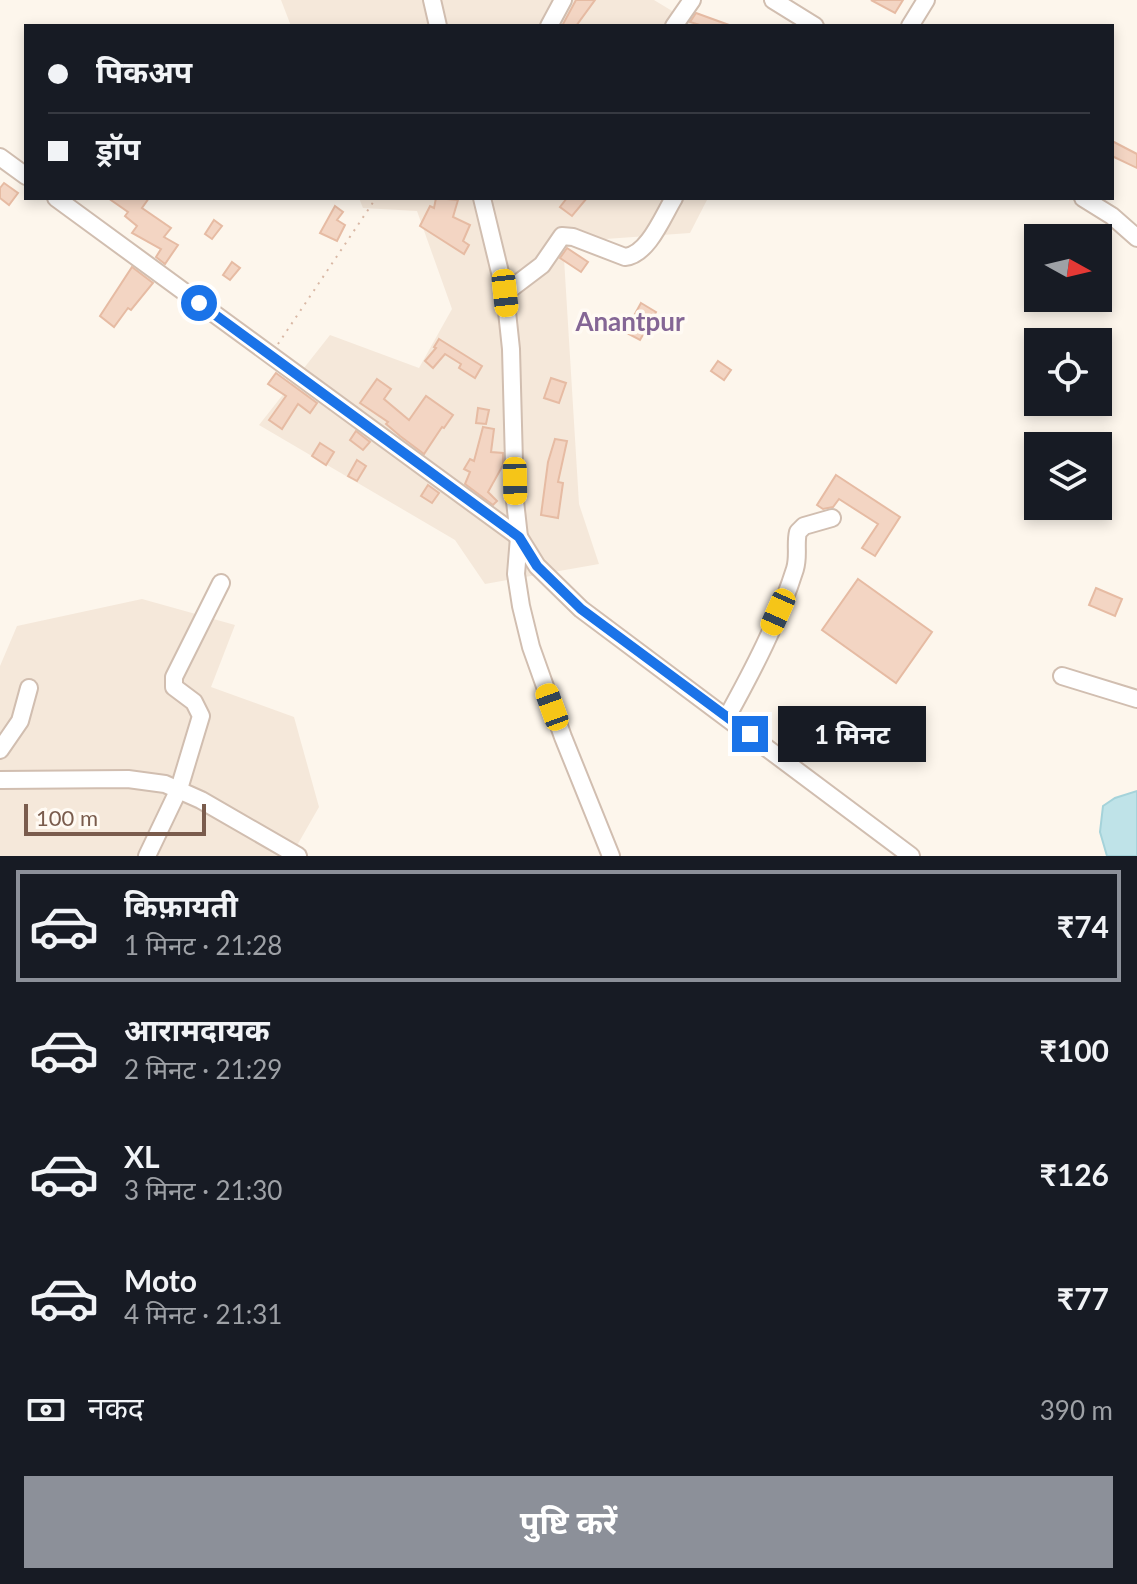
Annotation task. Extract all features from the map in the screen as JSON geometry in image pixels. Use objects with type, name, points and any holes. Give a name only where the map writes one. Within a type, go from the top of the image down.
[{"type":"street","points":[[432,0],[438,24]]},
{"type":"street","points":[[550,24],[563,0]]},
{"type":"street","points":[[675,24],[692,0]]},
{"type":"street","points":[[773,0],[812,24]]},
{"type":"street","points":[[911,24],[926,0]]},
{"type":"street","points":[[0,157],[24,175]]},
{"type":"street","points":[[59,200],[519,537],[537,566],[581,609],[911,856]]},
{"type":"street","points":[[482,200],[505,293],[514,403],[515,501],[519,537],[516,574],[531,647],[611,856]]},
{"type":"street","points":[[505,293],[542,265],[562,236],[582,240],[625,257],[633,256],[646,244],[673,200]]},
{"type":"street","points":[[1086,200],[1112,216],[1137,238]]},
{"type":"street","points":[[727,717],[790,584],[796,564],[798,532],[804,526],[832,518]]},
{"type":"street","points":[[147,856],[179,789],[201,716],[194,702],[172,682],[221,583]]},
{"type":"street","points":[[1062,676],[1137,699]]},
{"type":"street","points":[[0,750],[20,721],[29,688]]},
{"type":"street","points":[[0,780],[128,779],[179,789],[295,855]]},
{"type":"path","points":[[271,355],[375,200]]},
{"type":"shaded area","points":[[281,0],[654,0],[694,24],[290,24]]},
{"type":"shaded area","points":[[360,200],[707,200],[690,233],[563,242],[579,504],[599,564],[485,584],[455,540],[259,425],[330,335],[419,368],[452,309],[417,211],[363,208]]},
{"type":"shaded area","points":[[142,599],[235,625],[211,687],[294,717],[319,807],[291,856],[0,856],[0,666],[17,626]]},
{"type":"water","points":[[1137,791],[1137,856],[1107,856],[1100,832],[1103,806],[1115,798]]},
{"type":"building","points":[[576,0],[595,0],[577,24],[563,24]]},
{"type":"building","points":[[871,0],[903,0],[895,13]]},
{"type":"building","points":[[696,13],[726,24],[696,24],[690,22]]},
{"type":"building","points":[[1114,142],[1137,154],[1137,168],[1114,157]]},
{"type":"building","points":[[4,183],[18,193],[9,205],[0,198],[0,188]]},
{"type":"building","points":[[111,200],[148,200],[142,208],[171,228],[164,237],[178,245],[165,264],[156,257],[161,249],[132,233],[137,226],[125,216],[128,212]]},
{"type":"building","points":[[436,200],[458,200],[453,217],[470,225],[463,241],[469,245],[464,254],[420,226],[430,206],[434,208]]},
{"type":"building","points":[[565,200],[585,200],[572,216],[560,207]]},
{"type":"building","points":[[335,206],[343,212],[337,220],[345,225],[337,241],[320,233]]},
{"type":"building","points":[[214,220],[222,226],[212,239],[205,234]]},
{"type":"building","points":[[567,248],[588,262],[581,272],[560,258]]},
{"type":"building","points":[[232,262],[240,268],[230,280],[223,275]]},
{"type":"building","points":[[132,267],[153,283],[114,327],[100,316]]},
{"type":"building","points":[[641,303],[656,312],[640,340],[625,332]]},
{"type":"building","points":[[439,339],[482,366],[475,378],[445,354],[433,368],[425,361]]},
{"type":"building","points":[[718,361],[731,370],[724,380],[711,371]]},
{"type":"building","points":[[276,373],[317,403],[310,413],[298,404],[282,429],[269,420],[286,396],[268,384]]},
{"type":"building","points":[[551,378],[566,383],[559,403],[544,398]]},
{"type":"building","points":[[377,379],[391,389],[384,399],[409,420],[426,396],[453,415],[424,454],[386,424],[388,422],[360,403]]},
{"type":"building","points":[[478,408],[489,410],[486,424],[476,423]]},
{"type":"building","points":[[483,427],[494,429],[491,452],[503,453],[503,465],[488,492],[497,501],[493,505],[465,484],[470,472],[464,469],[470,459],[474,461]]},
{"type":"building","points":[[356,431],[370,442],[363,450],[350,440]]},
{"type":"building","points":[[555,439],[567,441],[558,482],[563,483],[558,518],[541,515],[548,462]]},
{"type":"building","points":[[320,443],[334,452],[326,465],[312,456]]},
{"type":"building","points":[[357,460],[366,466],[357,481],[348,476]]},
{"type":"building","points":[[836,475],[900,517],[875,556],[862,548],[878,524],[839,499],[833,507],[823,509],[817,505]]},
{"type":"building","points":[[428,485],[439,493],[432,503],[421,496]]},
{"type":"building","points":[[858,579],[932,632],[896,683],[822,630]]},
{"type":"building","points":[[1096,588],[1122,599],[1115,616],[1089,605]]},
{"type":"district","name":"Anantpur","points":[[630,322]]},
{"type":"route","points":[[199,303],[519,537],[537,566],[581,609],[750,734]]}]
